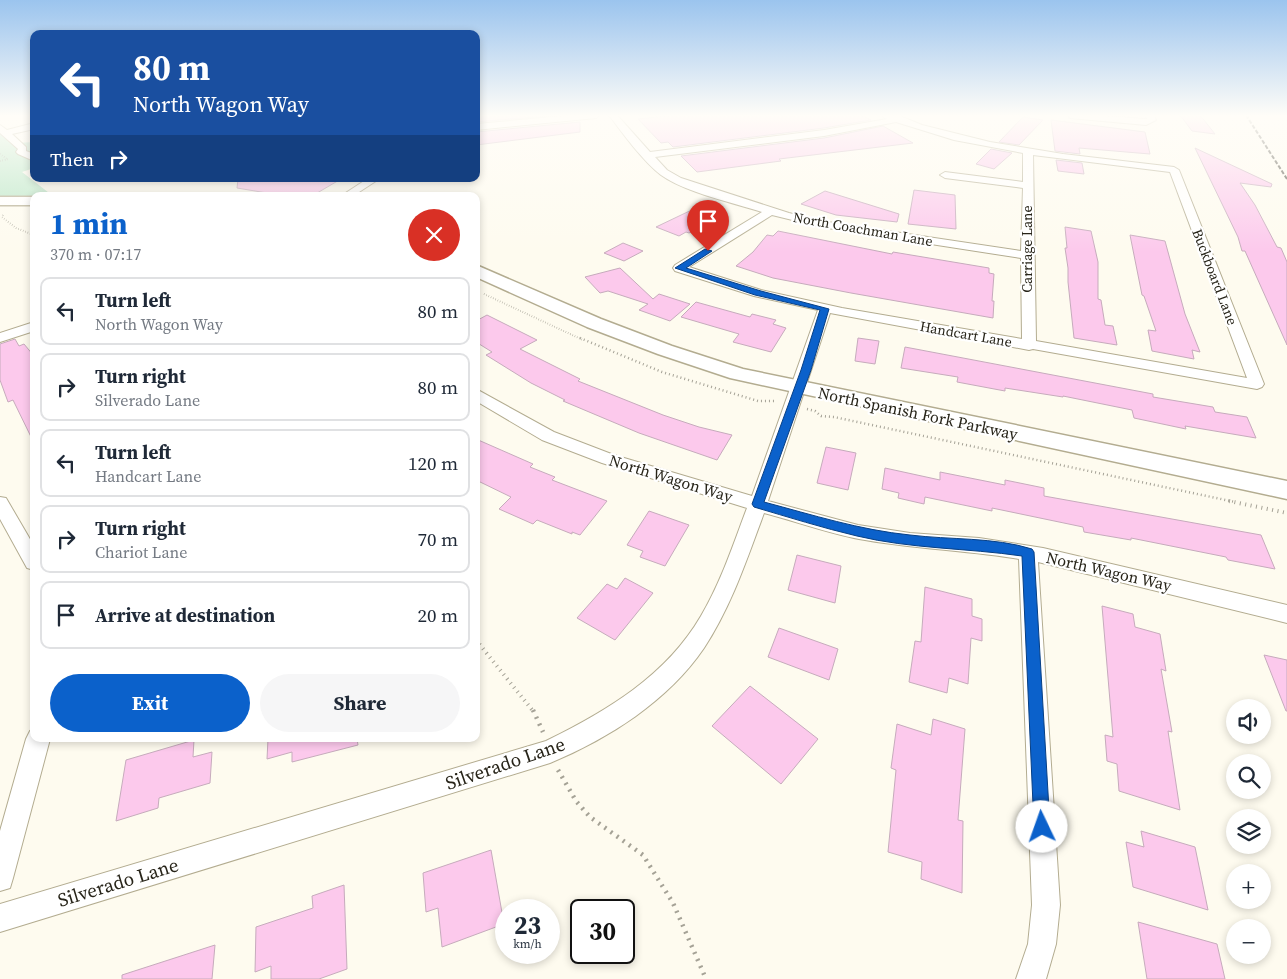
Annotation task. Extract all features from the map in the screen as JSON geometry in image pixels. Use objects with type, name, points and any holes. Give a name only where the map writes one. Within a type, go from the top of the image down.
[{"type":"street","name":"North Coachman Lane","points":[[653,161],[664,172],[677,180],[771,211],[821,224],[1027,255]]},
{"type":"street","name":"Carriage Lane","points":[[1028,161],[1029,346]]},
{"type":"street","name":"Buckboard Lane","points":[[1098,161],[1174,170],[1257,384]]},
{"type":"street","points":[[945,175],[1027,186]]},
{"type":"street","points":[[353,192],[369,182]]},
{"type":"street","points":[[2,207],[30,202]]},
{"type":"street","name":"Handcart Lane","points":[[771,211],[679,268],[758,293],[825,309],[1029,346],[1257,384]]},
{"type":"street","name":"North Spanish Fork Parkway","points":[[480,272],[594,323],[665,350],[737,374],[1287,490]]},
{"type":"street","name":"Silverado Lane","points":[[0,918],[550,751],[597,728],[645,695],[682,660],[709,623],[728,583],[758,504],[825,309]]},
{"type":"street","points":[[0,338],[30,327]]},
{"type":"street","name":"North Wagon Way","points":[[480,396],[548,436],[608,459],[858,532],[910,540],[979,545],[1028,552],[1287,614]]},
{"type":"street","points":[[0,503],[30,556]]},
{"type":"street","points":[[1028,552],[1046,904],[1042,944],[1031,979]]},
{"type":"street","points":[[0,878],[37,742]]},
{"type":"path","points":[[2,207],[2,217],[7,223],[30,233]]},
{"type":"path","points":[[815,411],[821,416],[834,417],[1287,513]]},
{"type":"path","points":[[480,645],[533,710],[543,732]]},
{"type":"path","points":[[558,770],[565,787],[590,817],[643,855],[673,903],[706,979]]},
{"type":"green space","points":[[0,161],[30,161],[30,169],[22,172],[30,178],[30,182],[35,182],[48,192],[30,192],[30,201],[0,201]]},
{"type":"building","points":[[686,161],[781,161],[697,172]]},
{"type":"building","points":[[979,161],[1003,161],[994,169],[976,164]]},
{"type":"building","points":[[1056,161],[1082,163],[1084,174],[1058,171]]},
{"type":"building","points":[[1201,161],[1222,161],[1272,184],[1271,187],[1240,183],[1255,205],[1277,247],[1281,248],[1287,262],[1287,345],[1245,251],[1242,251],[1238,237]]},
{"type":"building","points":[[238,182],[336,182],[319,192],[261,192],[237,188]]},
{"type":"building","points":[[914,190],[955,195],[956,229],[908,224]]},
{"type":"building","points":[[825,191],[899,214],[897,222],[836,215],[801,204]]},
{"type":"building","points":[[700,206],[723,215],[689,233],[686,232],[679,236],[656,227]]},
{"type":"building","points":[[1065,227],[1091,231],[1098,262],[1098,299],[1101,300],[1105,325],[1113,326],[1117,345],[1074,338],[1065,248],[1067,248]]},
{"type":"building","points":[[778,231],[892,254],[893,252],[989,268],[989,273],[994,274],[993,318],[773,278],[736,266],[753,252],[767,235],[773,236]]},
{"type":"building","points":[[1130,235],[1165,241],[1185,314],[1200,352],[1192,350],[1194,359],[1152,351],[1148,330],[1156,331],[1144,296],[1142,295]]},
{"type":"building","points":[[623,243],[643,251],[624,261],[604,253]]},
{"type":"building","points":[[620,268],[653,299],[659,294],[690,304],[670,321],[639,310],[648,304],[608,291],[600,293],[585,277]]},
{"type":"building","points":[[696,302],[750,317],[752,314],[776,320],[773,324],[786,328],[771,352],[733,342],[739,334],[681,317]]},
{"type":"building","points":[[487,315],[537,340],[520,349],[580,379],[578,381],[663,415],[699,427],[732,435],[717,460],[639,433],[563,401],[565,400],[531,383],[486,355],[492,352],[480,344],[480,319]]},
{"type":"building","points":[[858,338],[879,341],[875,364],[855,361]]},
{"type":"building","points":[[15,339],[19,346],[24,344],[30,351],[30,435],[13,400],[8,402],[0,380],[0,344]]},
{"type":"building","points":[[905,347],[1153,394],[1153,397],[1213,407],[1215,412],[1247,417],[1256,438],[1185,426],[1186,429],[1134,418],[1132,410],[1063,396],[1005,388],[1005,391],[957,382],[958,377],[901,368]]},
{"type":"building","points":[[480,441],[533,464],[530,467],[555,477],[552,480],[607,501],[580,535],[572,532],[572,534],[537,520],[533,524],[499,509],[511,497],[480,482]]},
{"type":"building","points":[[826,447],[856,453],[848,490],[817,483]]},
{"type":"building","points":[[885,468],[940,480],[940,472],[1005,485],[1005,480],[1044,488],[1044,496],[1261,535],[1275,569],[1131,538],[1131,540],[1084,532],[1083,527],[992,508],[992,511],[925,497],[924,504],[898,498],[899,493],[882,489]]},
{"type":"building","points":[[649,511],[689,525],[665,566],[640,557],[643,551],[627,545]]},
{"type":"building","points":[[797,555],[841,566],[835,603],[788,590]]},
{"type":"building","points":[[625,578],[653,593],[615,640],[577,618],[607,584],[617,589]]},
{"type":"building","points":[[925,587],[972,599],[972,616],[982,619],[982,641],[971,638],[968,684],[949,678],[947,693],[909,682],[915,641],[921,642]]},
{"type":"building","points":[[1102,606],[1133,614],[1135,627],[1160,634],[1166,671],[1161,669],[1172,732],[1168,731],[1180,810],[1119,791],[1117,764],[1107,761],[1105,735],[1113,737]]},
{"type":"building","points":[[779,628],[838,649],[829,680],[768,657]]},
{"type":"building","points":[[1264,655],[1287,660],[1287,711],[1286,711]]},
{"type":"building","points":[[750,686],[818,739],[781,784],[712,726]]},
{"type":"building","points":[[933,719],[965,729],[958,820],[963,821],[962,893],[921,879],[922,862],[888,852],[896,770],[891,768],[897,724],[931,735]]},
{"type":"building","points":[[187,742],[194,742],[193,757],[212,752],[210,783],[159,798],[158,808],[116,821],[126,760]]},
{"type":"building","points":[[268,742],[358,742],[358,745],[292,762],[292,752],[267,759]]},
{"type":"building","points":[[1141,831],[1195,847],[1208,910],[1133,887],[1126,842],[1144,847]]},
{"type":"building","points":[[491,850],[500,899],[495,899],[495,927],[442,947],[438,908],[426,912],[423,873]]},
{"type":"building","points":[[344,885],[347,969],[319,979],[271,979],[271,966],[255,972],[256,927],[313,908],[312,896]]},
{"type":"building","points":[[1138,922],[1217,944],[1225,979],[1147,979]]},
{"type":"building","points":[[215,945],[212,979],[122,979],[122,975]]},
{"type":"railway","points":[[1275,161],[1287,179]]},
{"type":"route","points":[[708,251],[679,268],[758,293],[825,309],[806,370],[758,504],[858,532],[910,540],[979,545],[1028,552],[1042,827]]}]
